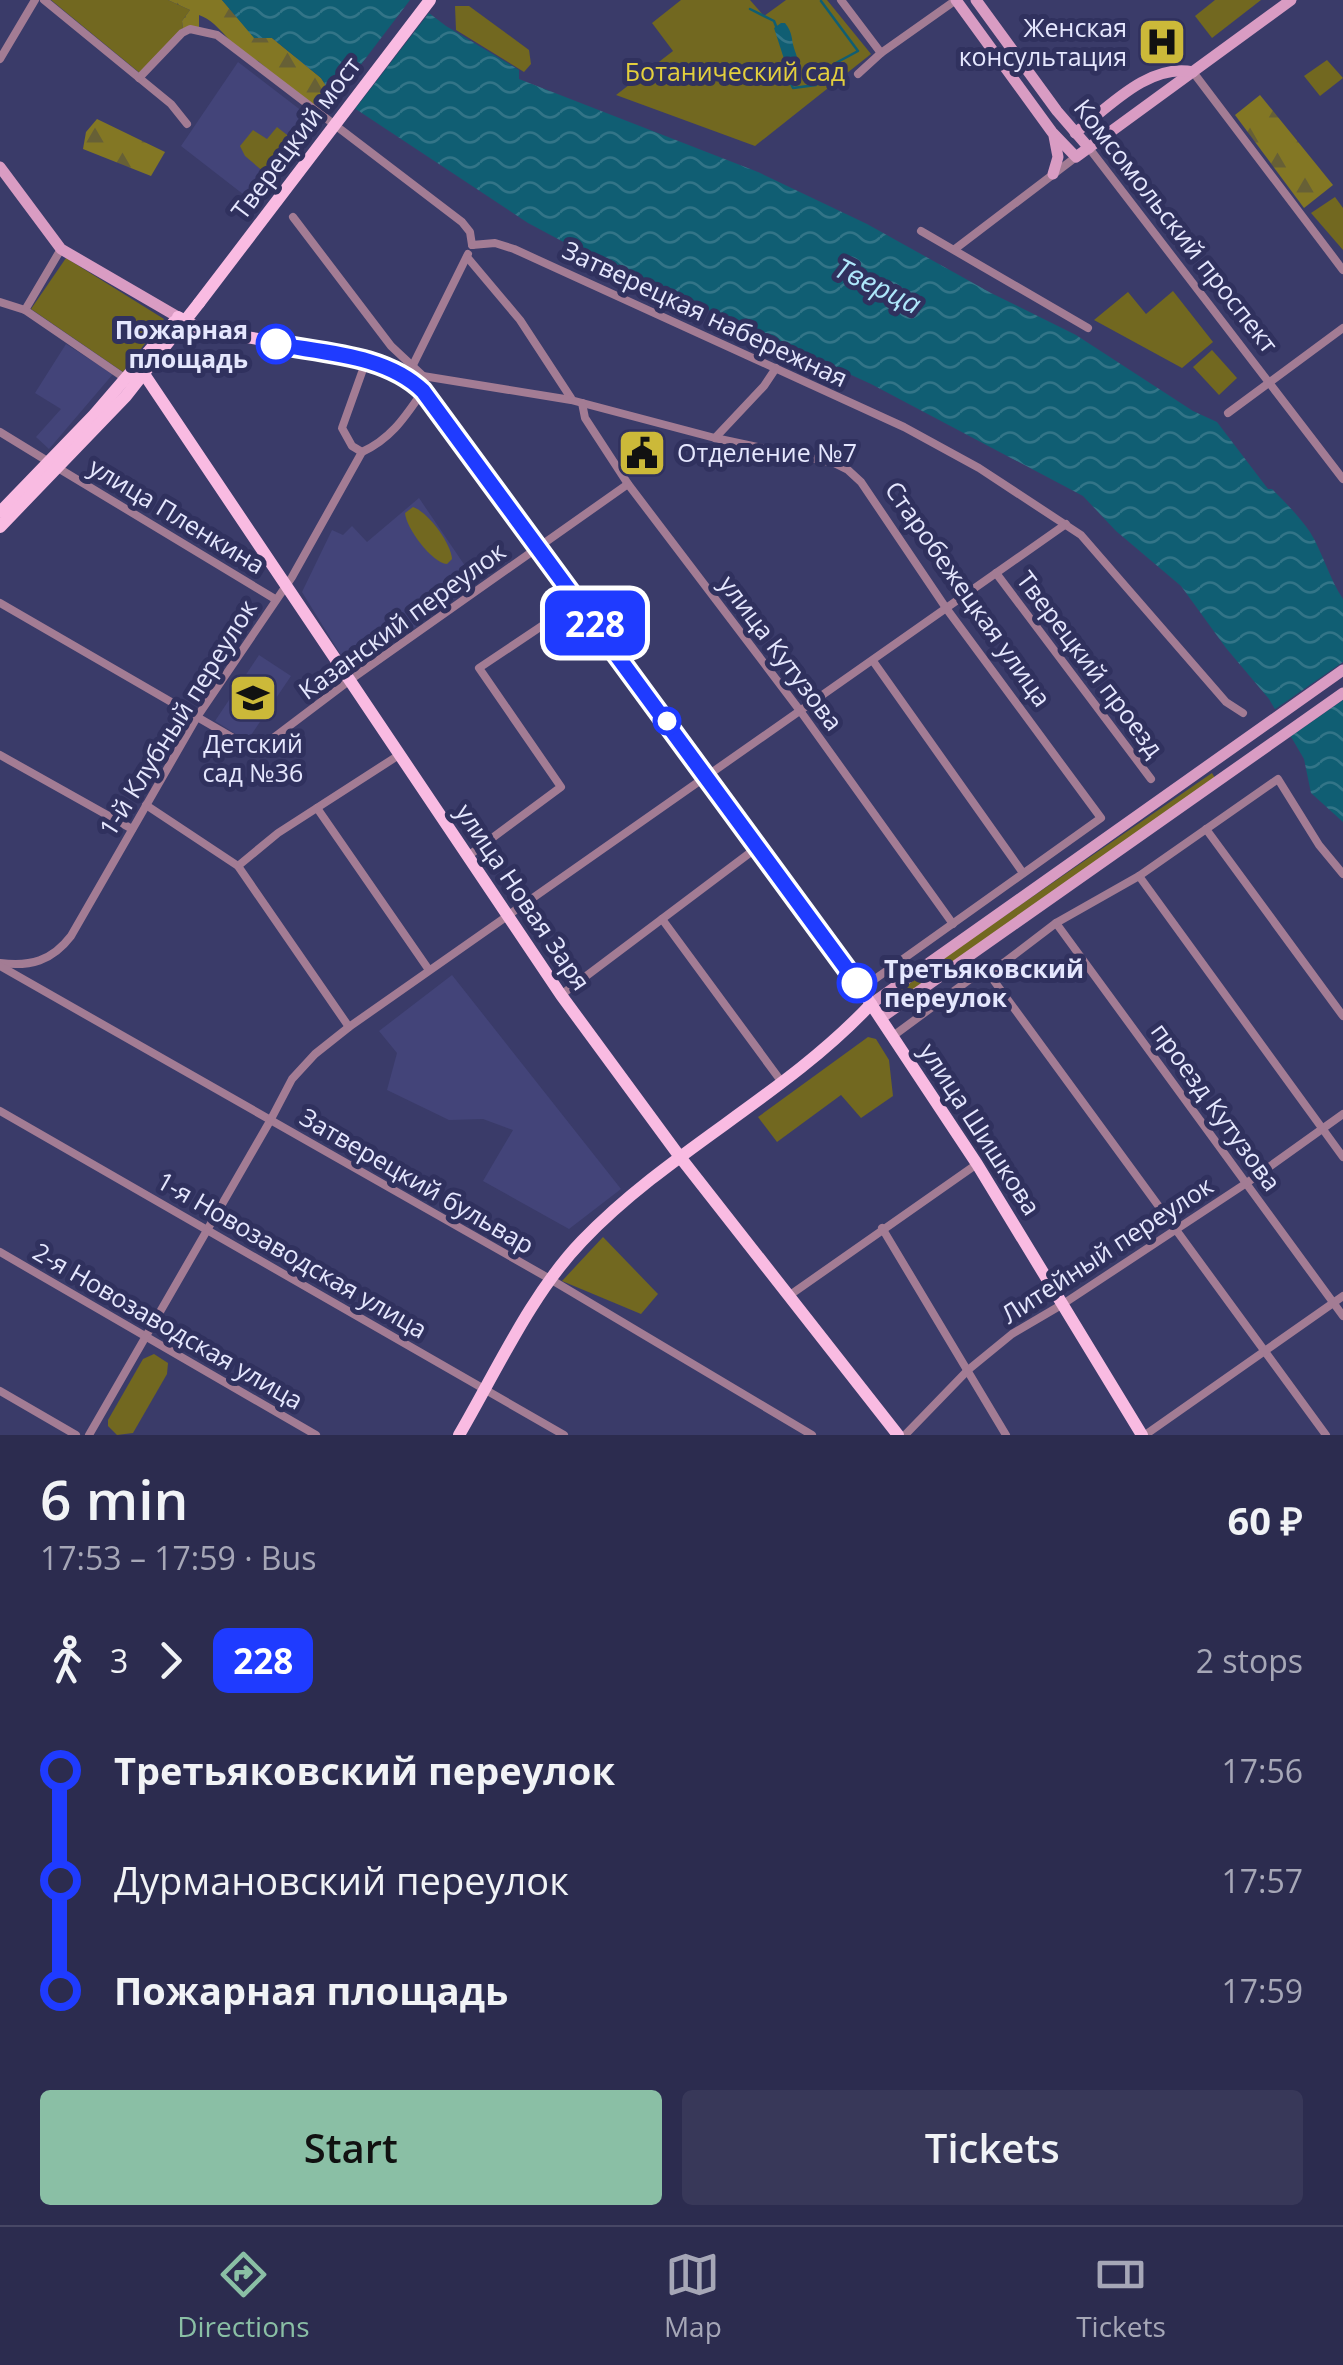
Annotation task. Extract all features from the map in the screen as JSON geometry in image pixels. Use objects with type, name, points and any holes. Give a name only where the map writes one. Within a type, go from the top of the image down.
[{"type":"main road","name":"Тверецкий мост","points":[[196,301],[422,0]]},
{"type":"main road","name":"Тверецкий мост","points":[[196,301],[430,0]]},
{"type":"main road","name":"Комсомольский проспект","points":[[956,0],[1052,132],[1076,157]]},
{"type":"main road","name":"Комсомольский проспект","points":[[976,0],[1089,148]]},
{"type":"main road","points":[[1076,157],[1291,0]]},
{"type":"main road","points":[[1074,133],[1156,74],[1193,72]]},
{"type":"main road","points":[[1044,121],[1053,121],[1057,110]]},
{"type":"main road","name":"Комсомольский проспект","points":[[1052,132],[1058,152],[1053,174]]},
{"type":"main road","points":[[0,167],[62,249],[181,319]]},
{"type":"main road","points":[[0,527],[141,370],[196,301]]},
{"type":"main road","name":"Старобежецкая улица","points":[[181,319],[200,328],[413,375]]},
{"type":"main road","name":"улица Новая Заря","points":[[141,370],[561,995],[680,1157],[902,1435]]},
{"type":"main road","name":"улица Шишкова","points":[[413,375],[894,1036],[1144,1435]]},
{"type":"main road","points":[[0,512],[54,464]]},
{"type":"main road","points":[[459,1435],[550,1279],[598,1226],[680,1157],[844,1033],[871,1004],[1343,670]]},
{"type":"main road","points":[[844,1033],[881,1018],[1343,693]]},
{"type":"street","points":[[0,59],[36,0]]},
{"type":"street","points":[[44,0],[171,104],[187,124]]},
{"type":"street","points":[[841,0],[880,53]]},
{"type":"street","points":[[858,74],[880,53],[956,0]]},
{"type":"street","points":[[139,78],[182,33],[190,29],[218,35],[462,222],[470,232],[472,245],[413,375]]},
{"type":"street","points":[[1193,72],[1343,270]]},
{"type":"street","name":"Комсомольский проспект","points":[[1089,148],[1343,479]]},
{"type":"street","points":[[955,249],[1076,157]]},
{"type":"street","name":"улица Шишкова","points":[[293,217],[413,375]]},
{"type":"street","points":[[921,231],[1088,328]]},
{"type":"street","name":"Затверецкая набережная","points":[[472,245],[495,244],[514,249],[904,427],[980,468],[1081,535],[1226,702],[1243,713]]},
{"type":"street","points":[[25,310],[62,249]]},
{"type":"street","points":[[467,257],[520,320],[571,400]]},
{"type":"street","points":[[0,302],[25,310],[127,386]]},
{"type":"street","points":[[1228,413],[1343,328]]},
{"type":"street","points":[[362,452],[352,446],[342,428],[366,362]]},
{"type":"street","points":[[715,438],[776,368]]},
{"type":"street","name":"Старобежецкая улица","points":[[413,375],[582,402],[715,438],[823,460],[848,470],[865,488],[946,608],[1101,818],[1023,873]]},
{"type":"street","name":"1-й Клубный переулок","points":[[0,964],[24,966],[58,952],[197,717],[286,586],[362,452],[393,433],[423,391]]},
{"type":"street","name":"улица Кутузова","points":[[582,402],[585,418],[628,484],[801,712],[953,924]]},
{"type":"street","name":"улица Пленкина","points":[[0,432],[276,599]]},
{"type":"street","name":"Казанский переулок","points":[[197,717],[256,752],[350,680],[628,484]]},
{"type":"street","points":[[89,1435],[292,1078],[315,1054],[1066,524]]},
{"type":"street","name":"Тверецкий проезд","points":[[996,573],[1152,780]]},
{"type":"street","points":[[467,857],[561,786],[479,668],[579,601]]},
{"type":"street","points":[[0,603],[197,717]]},
{"type":"street","points":[[861,989],[1023,873],[872,661]]},
{"type":"street","points":[[0,755],[132,829]]},
{"type":"street","points":[[238,866],[278,834],[400,755]]},
{"type":"street","points":[[894,1036],[973,977],[989,974],[1056,924],[1139,876],[1278,779],[1343,874]]},
{"type":"street","points":[[146,805],[238,866],[349,1027]]},
{"type":"street","points":[[317,808],[429,970]]},
{"type":"street","points":[[1206,830],[1343,1016]]},
{"type":"street","points":[[561,995],[759,846]]},
{"type":"street","points":[[1139,876],[1343,1156]]},
{"type":"street","points":[[662,919],[781,1081]]},
{"type":"street","name":"проезд Кутузова","points":[[1056,924],[1343,1316]]},
{"type":"street","name":"Затверецкий бульвар","points":[[0,964],[550,1279],[812,1435]]},
{"type":"street","points":[[989,974],[1326,1435]]},
{"type":"street","name":"1-я Новозаводская улица","points":[[0,1111],[564,1435]]},
{"type":"street","name":"Литейный переулок","points":[[902,1435],[968,1370],[1012,1334],[1248,1182],[1343,1114]]},
{"type":"street","points":[[790,1295],[977,1164]]},
{"type":"street","points":[[882,1228],[1006,1435]]},
{"type":"street","name":"2-я Новозаводская улица","points":[[0,1252],[316,1435]]},
{"type":"street","points":[[1144,1435],[1343,1296]]},
{"type":"street","points":[[0,1392],[76,1435]]},
{"type":"shaded area","points":[[238,62],[311,118],[248,198],[181,146]]},
{"type":"shaded area","points":[[66,344],[113,374],[49,449],[36,437],[61,409],[35,393]]},
{"type":"shaded area","points":[[419,498],[476,582],[352,673],[302,592],[332,530],[343,535],[352,526],[367,542]]},
{"type":"shaded area","name":"Детский сад №36","points":[[259,655],[291,676],[247,741],[215,721]]},
{"type":"shaded area","points":[[452,975],[621,1189],[569,1229],[483,1181],[513,1130],[483,1119],[449,1120],[387,1090],[397,1053],[379,1031]]},
{"type":"green space","points":[[51,0],[168,0],[190,10],[182,21],[183,29],[141,74]]},
{"type":"green space","points":[[168,0],[222,0],[254,37],[272,38],[321,78],[330,92],[321,109],[314,108],[258,61],[241,52],[207,19],[199,15],[199,29],[183,29],[182,21],[190,10]]},
{"type":"green space","name":"Ботанический сад","points":[[681,0],[750,0],[764,16],[786,0],[827,0],[871,54],[755,146],[616,95],[673,51],[652,23]]},
{"type":"green space","points":[[1215,0],[1261,0],[1212,38],[1195,16]]},
{"type":"green space","points":[[455,6],[469,6],[529,50],[531,64],[524,72],[456,30]]},
{"type":"green space","points":[[1327,60],[1343,78],[1320,96],[1304,76]]},
{"type":"green space","points":[[1260,95],[1333,185],[1304,208],[1235,115]]},
{"type":"green space","points":[[97,119],[165,152],[151,176],[83,149],[86,132]]},
{"type":"green space","points":[[277,127],[291,138],[265,173],[245,156],[240,146],[253,130],[267,139]]},
{"type":"green space","points":[[1335,197],[1343,208],[1343,250],[1311,213]]},
{"type":"green space","points":[[66,258],[164,319],[123,372],[31,309]]},
{"type":"green space","points":[[1173,291],[1213,342],[1182,368],[1094,320],[1128,292],[1146,314]]},
{"type":"green space","points":[[1212,350],[1237,378],[1219,395],[1193,367]]},
{"type":"green space","points":[[413,507],[432,521],[443,537],[451,552],[452,559],[447,564],[434,558],[415,535],[405,513]]},
{"type":"green space","points":[[1212,773],[1215,778],[889,1007],[884,999]]},
{"type":"green space","points":[[868,1037],[876,1039],[889,1060],[893,1096],[861,1118],[841,1095],[777,1142],[758,1117]]},
{"type":"green space","points":[[603,1237],[658,1294],[641,1314],[562,1281]]},
{"type":"green space","points":[[154,1354],[168,1363],[167,1374],[133,1433],[117,1435],[108,1426],[108,1420],[143,1359]]},
{"type":"water","name":"Тверца","points":[[222,0],[412,0],[446,26],[519,70],[519,79],[758,172],[867,224],[1076,335],[1193,411],[1217,422],[1268,489],[1282,499],[1310,532],[1343,599],[1343,822],[1311,793],[1304,759],[1269,699],[1181,586],[1116,531],[1083,496],[871,384],[586,254],[528,223],[330,92],[321,78],[272,38],[254,38]]},
{"type":"water","points":[[781,23],[789,30],[798,61],[791,80],[781,79],[784,59],[774,28]]},
{"type":"pier","points":[[410,0],[420,0],[432,9],[352,113],[334,100]]},
{"type":"pier","points":[[1343,662],[1343,700],[1287,739],[1271,712]]},
{"type":"waterway","points":[[789,80],[793,88],[816,85],[834,64],[858,51],[821,1]]},
{"type":"waterway","points":[[750,9],[774,21],[776,26]]},
{"type":"bus line","name":"228","points":[[276,344],[378,365],[409,378],[423,391],[857,983]]},
{"type":"place","name":"Женская консультация","points":[[1162,42]]},
{"type":"place","name":"Пожарная площадь","points":[[276,344]]},
{"type":"place","name":"Отделение №7","points":[[642,453]]},
{"type":"place","name":"Детский сад №36","points":[[253,698]]},
{"type":"place","name":"Третьяковский переулок","points":[[857,983]]}]
